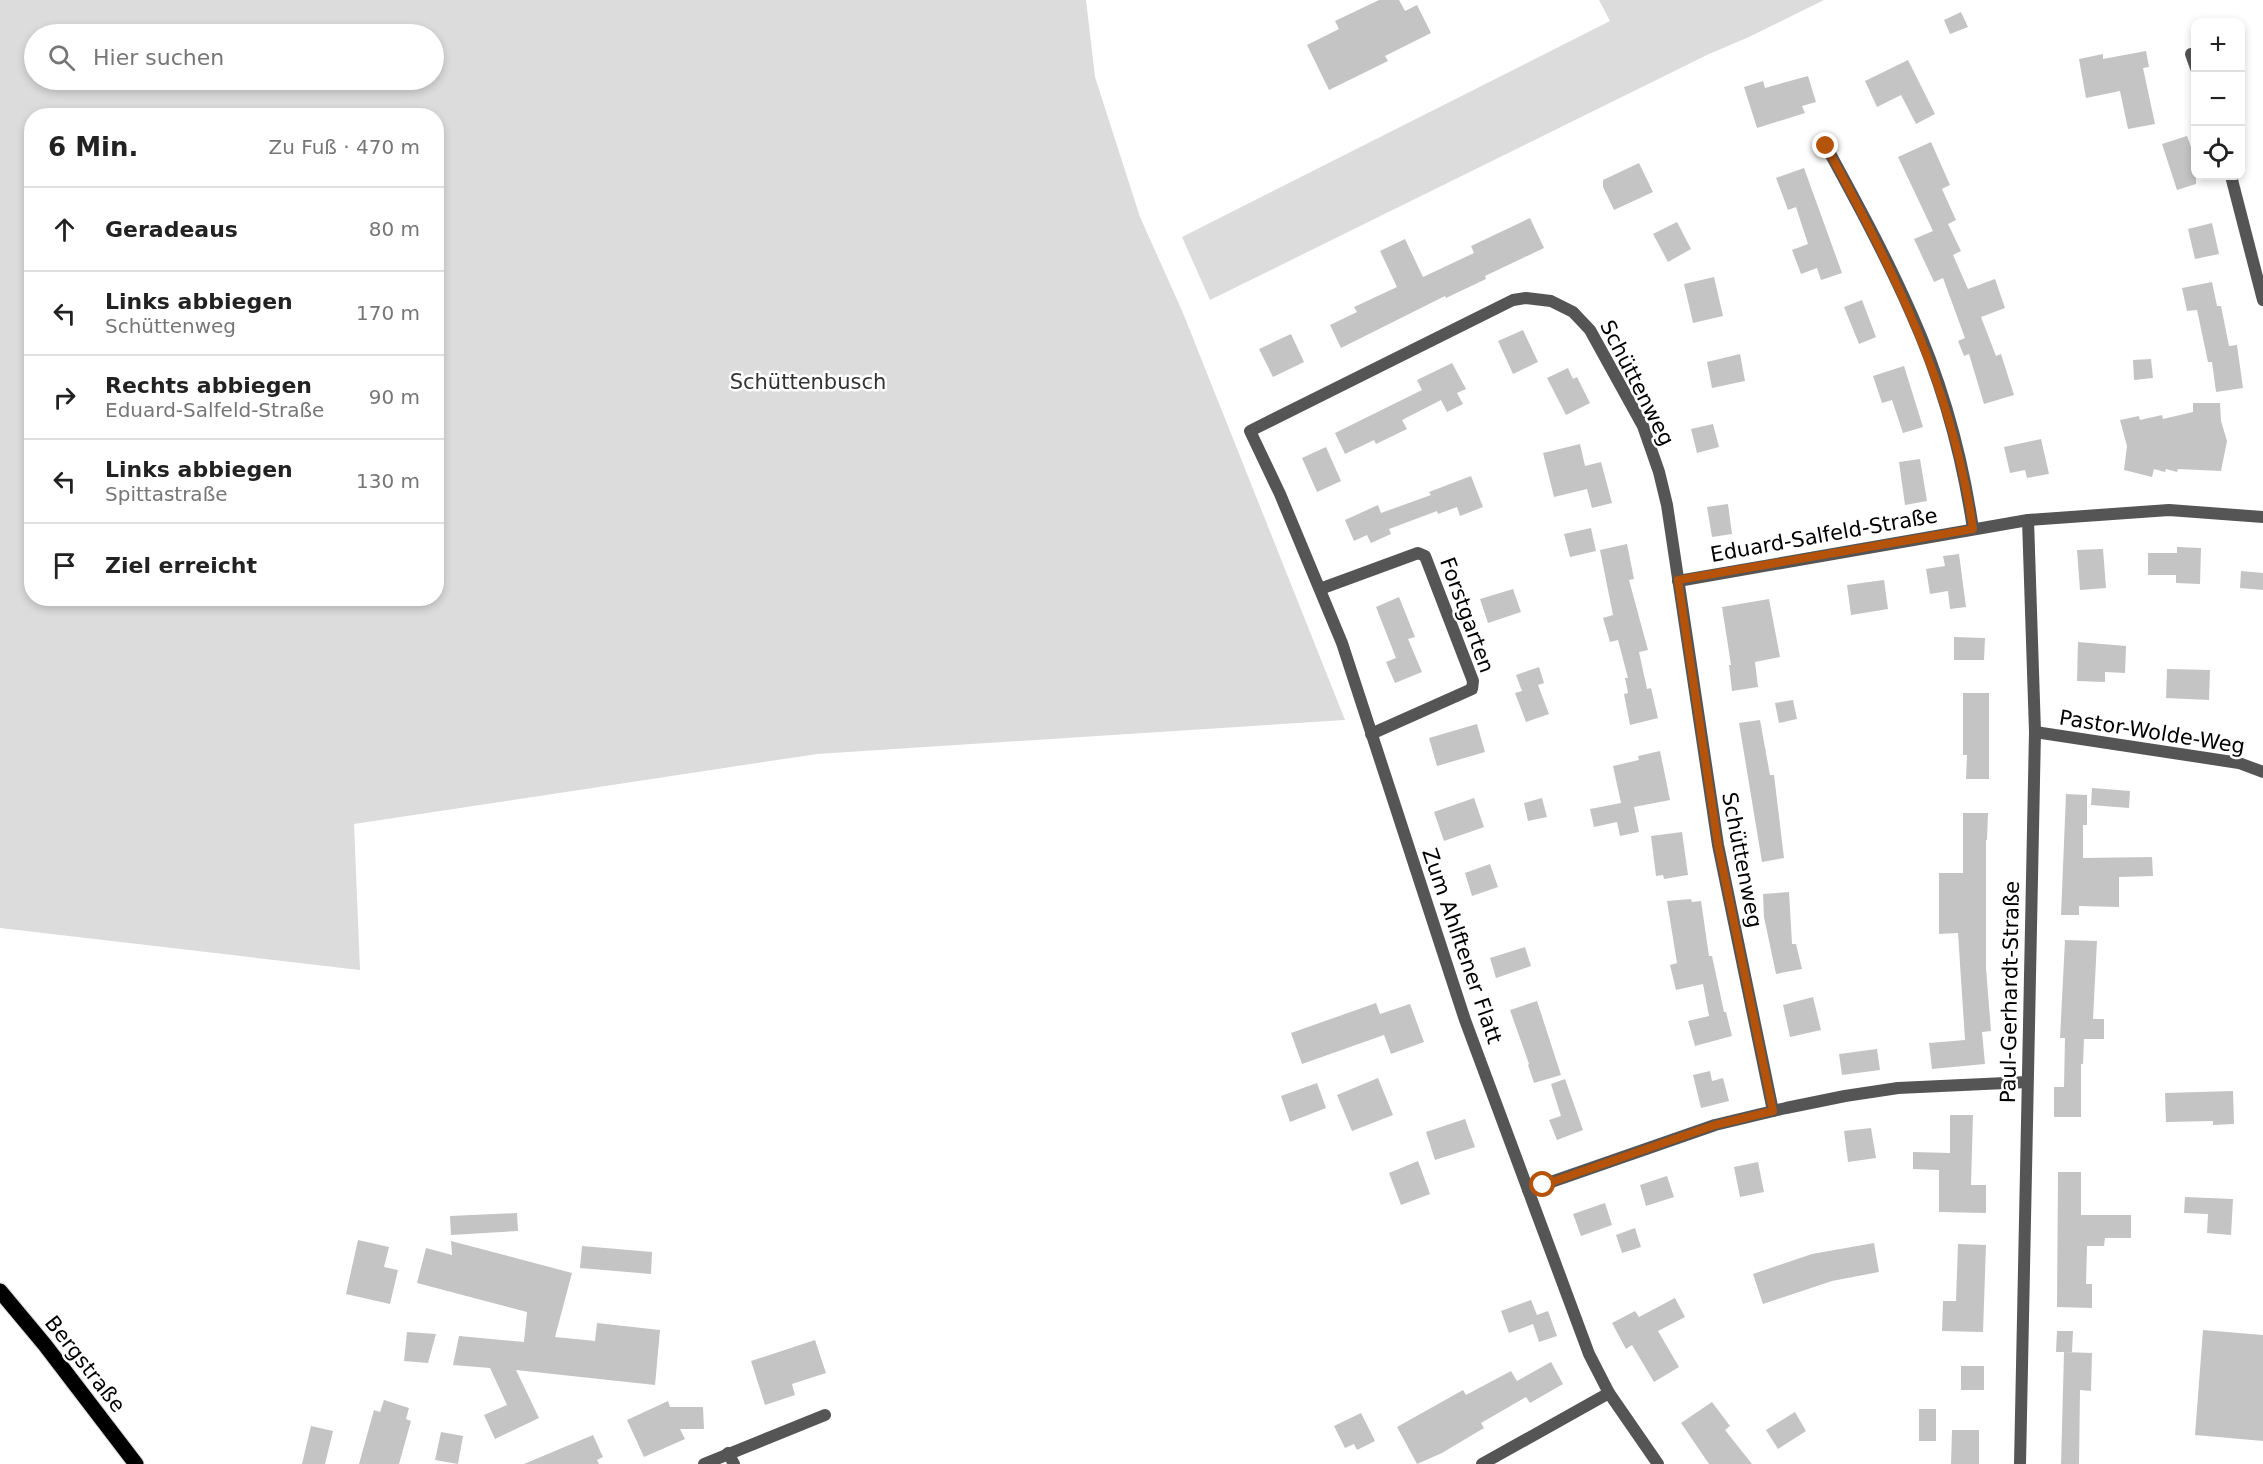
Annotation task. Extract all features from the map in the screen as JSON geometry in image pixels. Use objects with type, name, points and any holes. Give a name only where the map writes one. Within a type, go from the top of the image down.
[{"type":"main road","name":"Bergstraße","points":[[0,1291],[45,1345],[136,1464]]},
{"type":"street","points":[[1826,146],[1870,227],[1934,369],[1953,428],[1968,490],[1973,529]]},
{"type":"street","points":[[2232,180],[2263,300]]},
{"type":"street","name":"Schüttenweg","points":[[1250,431],[1500,305],[1526,298],[1551,301],[1573,312],[1590,330],[1643,426],[1657,465],[1667,505],[1718,845],[1773,1111]]},
{"type":"street","name":"Zum Ahlftener Flatt","points":[[1250,431],[1280,494],[1342,643],[1465,1020],[1589,1354],[1609,1393],[1658,1464]]},
{"type":"street","name":"Eduard-Salfeld-Straße","points":[[1678,580],[2028,520],[2169,510],[2263,517]]},
{"type":"street","name":"Paul-Gerhardt-Straße","points":[[2020,1464],[2035,732],[2028,520]]},
{"type":"street","name":"Forstgarten","points":[[1320,589],[1418,553],[1425,556],[1473,681],[1472,689],[1371,734]]},
{"type":"street","name":"Pastor-Wolde-Weg","points":[[2035,732],[2239,763],[2263,772]]},
{"type":"street","points":[[1528,1190],[1715,1125],[1773,1111],[1845,1096],[1899,1088],[2027,1082]]},
{"type":"street","points":[[1482,1464],[1609,1393]]},
{"type":"street","points":[[704,1464],[731,1459],[825,1415]]},
{"type":"green space","name":"Schüttenbusch","points":[[0,0],[1086,0],[1095,77],[1140,217],[1183,313],[1345,720],[817,754],[354,824],[360,970],[0,928]]},
{"type":"green space","points":[[1599,0],[1824,0],[1709,54],[1210,300],[1182,237],[1610,21]]},
{"type":"building","points":[[1379,0],[1399,0],[1405,11],[1417,5],[1431,33],[1385,56],[1388,61],[1329,90],[1307,45],[1339,29],[1335,21]]},
{"type":"building","points":[[1961,12],[1968,27],[1950,34],[1944,20]]},
{"type":"building","points":[[2146,51],[2149,67],[2143,68],[2155,124],[2128,129],[2120,91],[2086,98],[2079,59],[2103,54],[2103,59]]},
{"type":"building","points":[[1908,60],[1935,114],[1916,124],[1901,95],[1877,107],[1865,81]]},
{"type":"building","points":[[1808,76],[1816,102],[1802,106],[1805,113],[1757,128],[1744,87],[1763,81],[1765,88]]},
{"type":"building","points":[[2187,136],[2191,147],[2191,180],[2196,180],[2196,184],[2177,190],[2162,144]]},
{"type":"building","points":[[1931,142],[1950,185],[1942,189],[1956,220],[1948,224],[1961,251],[1953,255],[1968,289],[1995,279],[2005,308],[1981,317],[1996,356],[2001,354],[2014,395],[1984,404],[1969,354],[1964,356],[1958,341],[1965,338],[1943,278],[1934,282],[1914,239],[1933,231],[1898,157]]},
{"type":"building","points":[[1639,163],[1653,192],[1614,210],[1603,187],[1603,180]]},
{"type":"building","points":[[1804,168],[1842,273],[1821,280],[1817,268],[1801,274],[1792,250],[1808,244],[1796,207],[1788,210],[1776,178]]},
{"type":"building","points":[[1530,218],[1544,248],[1485,276],[1486,279],[1446,298],[1445,296],[1341,348],[1330,325],[1357,312],[1354,307],[1397,287],[1380,251],[1405,239],[1423,277],[1474,253],[1471,246]]},
{"type":"building","points":[[1677,222],[1691,249],[1668,262],[1653,234]]},
{"type":"building","points":[[2212,223],[2219,254],[2195,259],[2188,229]]},
{"type":"building","points":[[1714,277],[1723,316],[1693,323],[1684,284]]},
{"type":"building","points":[[2212,282],[2217,306],[2221,306],[2229,346],[2237,345],[2243,388],[2216,392],[2212,362],[2208,362],[2197,310],[2187,311],[2182,288]]},
{"type":"building","points":[[1862,300],[1876,337],[1859,344],[1844,307]]},
{"type":"building","points":[[1523,330],[1538,362],[1513,374],[1498,341]]},
{"type":"building","points":[[1291,334],[1304,362],[1273,377],[1259,349]]},
{"type":"building","points":[[1740,354],[1745,381],[1712,388],[1707,362]]},
{"type":"building","points":[[2151,359],[2153,378],[2134,380],[2133,360]]},
{"type":"building","points":[[1452,363],[1466,389],[1457,393],[1463,404],[1447,412],[1441,400],[1402,420],[1407,429],[1376,444],[1374,440],[1345,454],[1335,433],[1422,390],[1417,380]]},
{"type":"building","points":[[1904,366],[1923,427],[1903,433],[1892,400],[1882,403],[1873,376]]},
{"type":"building","points":[[1568,368],[1573,379],[1577,377],[1590,403],[1566,415],[1547,378]]},
{"type":"building","points":[[2193,403],[2220,403],[2221,421],[2227,441],[2221,471],[2178,469],[2177,472],[2166,469],[2165,472],[2154,469],[2152,477],[2124,470],[2127,446],[2120,420],[2139,416],[2140,420],[2162,415],[2163,419],[2193,412]]},
{"type":"building","points":[[1713,424],[1719,447],[1697,453],[1691,429]]},
{"type":"building","points":[[2041,439],[2049,474],[2027,478],[2025,470],[2010,473],[2004,447]]},
{"type":"building","points":[[1580,444],[1585,466],[1601,462],[1612,503],[1592,508],[1587,489],[1554,497],[1543,453]]},
{"type":"building","points":[[1326,447],[1341,481],[1317,492],[1302,458]]},
{"type":"building","points":[[1920,459],[1927,501],[1905,505],[1899,462]]},
{"type":"building","points":[[1471,476],[1483,507],[1460,516],[1457,507],[1438,514],[1437,511],[1389,529],[1391,534],[1371,543],[1367,535],[1354,541],[1345,520],[1378,505],[1381,513],[1431,495],[1429,492]]},
{"type":"building","points":[[1728,504],[1732,534],[1712,537],[1707,507]]},
{"type":"building","points":[[1591,528],[1596,551],[1570,557],[1564,534]]},
{"type":"building","points":[[1627,544],[1634,579],[1629,580],[1648,650],[1639,652],[1647,689],[1651,688],[1658,718],[1630,725],[1624,694],[1628,693],[1625,678],[1628,678],[1618,640],[1610,642],[1603,618],[1613,615],[1600,550]]},
{"type":"building","points":[[2177,547],[2201,548],[2200,584],[2176,583],[2176,575],[2148,575],[2148,553],[2177,553]]},
{"type":"building","points":[[2103,549],[2106,588],[2080,590],[2077,550]]},
{"type":"building","points":[[1959,554],[1966,607],[1950,609],[1948,591],[1930,594],[1926,569],[1945,566],[1943,556]]},
{"type":"building","points":[[2241,571],[2263,573],[2263,590],[2240,588]]},
{"type":"building","points":[[1884,580],[1888,609],[1851,615],[1847,585]]},
{"type":"building","points":[[1513,589],[1521,612],[1488,623],[1480,599]]},
{"type":"building","points":[[1399,597],[1415,637],[1408,639],[1422,672],[1395,683],[1386,662],[1396,658],[1376,607]]},
{"type":"building","points":[[1769,599],[1780,657],[1755,662],[1758,687],[1732,691],[1729,665],[1731,665],[1722,607]]},
{"type":"building","points":[[1954,637],[1985,638],[1984,660],[1954,660]]},
{"type":"building","points":[[2078,642],[2126,646],[2125,673],[2105,672],[2105,682],[2077,681]]},
{"type":"building","points":[[1539,667],[1544,683],[1538,685],[1549,714],[1526,722],[1515,693],[1522,691],[1516,675]]},
{"type":"building","points":[[2167,669],[2210,670],[2209,700],[2166,698]]},
{"type":"building","points":[[1963,693],[1989,693],[1989,779],[1966,779],[1967,755],[1963,755]]},
{"type":"building","points":[[1793,700],[1797,719],[1779,723],[1775,703]]},
{"type":"building","points":[[1760,720],[1770,775],[1774,775],[1784,858],[1762,862],[1739,723]]},
{"type":"building","points":[[1477,724],[1485,752],[1437,766],[1429,738]]},
{"type":"building","points":[[1660,751],[1670,800],[1634,807],[1639,832],[1620,836],[1617,822],[1594,827],[1590,809],[1621,803],[1613,766],[1639,760],[1638,756]]},
{"type":"building","points":[[2092,788],[2130,791],[2129,808],[2091,805]]},
{"type":"building","points":[[2066,794],[2087,795],[2087,825],[2083,825],[2083,858],[2152,857],[2153,876],[2119,877],[2119,907],[2079,906],[2079,915],[2061,915]]},
{"type":"building","points":[[1474,798],[1484,827],[1444,841],[1434,812]]},
{"type":"building","points":[[1542,798],[1547,817],[1528,821],[1524,803]]},
{"type":"building","points":[[1963,813],[1988,813],[1986,968],[1991,1031],[1982,1032],[1985,1064],[1932,1069],[1929,1043],[1965,1040],[1958,933],[1939,934],[1939,873],[1963,873]]},
{"type":"building","points":[[1682,832],[1688,875],[1664,879],[1663,875],[1656,876],[1651,836]]},
{"type":"building","points":[[1490,864],[1498,887],[1472,896],[1465,873]]},
{"type":"building","points":[[1789,892],[1792,944],[1796,944],[1802,969],[1776,974],[1764,917],[1763,894]]},
{"type":"building","points":[[1691,899],[1692,902],[1701,901],[1709,956],[1712,956],[1724,1012],[1726,1012],[1732,1036],[1695,1046],[1688,1021],[1709,1016],[1703,984],[1676,990],[1670,965],[1677,963],[1667,901]]},
{"type":"building","points":[[2065,940],[2097,941],[2093,1019],[2104,1019],[2104,1039],[2084,1039],[2083,1064],[2081,1064],[2081,1117],[2054,1117],[2054,1087],[2064,1087],[2065,1038],[2060,1038]]},
{"type":"building","points":[[1525,947],[1531,966],[1496,978],[1490,958]]},
{"type":"building","points":[[1813,997],[1821,1030],[1790,1037],[1783,1005]]},
{"type":"building","points":[[1537,1001],[1561,1075],[1534,1083],[1510,1010]]},
{"type":"building","points":[[1376,1003],[1380,1014],[1410,1004],[1424,1042],[1391,1054],[1384,1035],[1302,1064],[1291,1033]]},
{"type":"building","points":[[1877,1049],[1880,1070],[1842,1075],[1839,1054]]},
{"type":"building","points":[[1710,1071],[1712,1081],[1723,1078],[1729,1101],[1701,1108],[1693,1075]]},
{"type":"building","points":[[1378,1078],[1393,1115],[1352,1131],[1337,1095]]},
{"type":"building","points":[[1565,1079],[1583,1130],[1557,1140],[1549,1120],[1561,1116],[1551,1084]]},
{"type":"building","points":[[1317,1083],[1326,1108],[1290,1122],[1281,1096]]},
{"type":"building","points":[[2233,1091],[2234,1124],[2213,1125],[2213,1121],[2166,1122],[2165,1093]]},
{"type":"building","points":[[1950,1115],[1973,1115],[1971,1185],[1986,1185],[1986,1213],[1939,1212],[1939,1170],[1913,1169],[1913,1152],[1950,1153]]},
{"type":"building","points":[[1465,1119],[1475,1147],[1435,1160],[1426,1132]]},
{"type":"building","points":[[1871,1128],[1876,1158],[1848,1162],[1844,1131]]},
{"type":"building","points":[[1418,1161],[1430,1194],[1401,1205],[1389,1173]]},
{"type":"building","points":[[1758,1162],[1764,1192],[1740,1197],[1734,1167]]},
{"type":"building","points":[[2058,1172],[2081,1172],[2081,1215],[2131,1215],[2131,1238],[2105,1238],[2104,1246],[2087,1246],[2086,1284],[2092,1284],[2092,1308],[2057,1307]]},
{"type":"building","points":[[1667,1176],[1674,1197],[1646,1206],[1640,1185]]},
{"type":"building","points":[[2185,1197],[2233,1199],[2231,1235],[2207,1233],[2208,1214],[2184,1213]]},
{"type":"building","points":[[1605,1203],[1612,1225],[1581,1236],[1573,1214]]},
{"type":"building","points":[[517,1213],[518,1231],[451,1235],[450,1216]]},
{"type":"building","points":[[1635,1228],[1641,1247],[1622,1253],[1616,1235]]},
{"type":"building","points":[[358,1240],[389,1247],[384,1267],[398,1270],[390,1304],[346,1294]]},
{"type":"building","points":[[451,1241],[572,1273],[555,1337],[595,1341],[597,1323],[660,1330],[655,1385],[516,1370],[539,1418],[495,1439],[484,1415],[507,1405],[490,1368],[453,1365],[459,1336],[524,1342],[527,1312],[417,1283],[426,1248],[452,1255]]},
{"type":"building","points":[[1874,1243],[1879,1272],[1832,1281],[1763,1304],[1753,1274],[1812,1254]]},
{"type":"building","points":[[1958,1244],[1986,1245],[1983,1332],[1942,1331],[1943,1301],[1956,1301]]},
{"type":"building","points":[[582,1246],[652,1252],[651,1274],[580,1268]]},
{"type":"building","points":[[1675,1298],[1685,1317],[1658,1331],[1679,1367],[1654,1382],[1632,1345],[1626,1349],[1612,1323],[1635,1311],[1639,1317]]},
{"type":"building","points":[[1531,1300],[1537,1315],[1548,1311],[1557,1336],[1539,1342],[1533,1324],[1509,1333],[1501,1311]]},
{"type":"building","points":[[2203,1330],[2263,1335],[2263,1441],[2195,1435]]},
{"type":"building","points":[[2057,1331],[2073,1331],[2072,1352],[2056,1352]]},
{"type":"building","points":[[407,1332],[436,1334],[428,1363],[404,1361]]},
{"type":"building","points":[[815,1340],[826,1373],[792,1384],[795,1395],[765,1405],[751,1361]]},
{"type":"building","points":[[2064,1352],[2092,1353],[2091,1391],[2080,1390],[2079,1464],[2061,1464]]},
{"type":"building","points":[[1551,1362],[1563,1384],[1530,1403],[1526,1397],[1481,1423],[1484,1428],[1442,1453],[1417,1464],[1397,1427],[1463,1390],[1466,1395],[1511,1371],[1517,1381]]},
{"type":"building","points":[[1961,1366],[1984,1366],[1984,1390],[1961,1390]]},
{"type":"building","points":[[384,1400],[409,1408],[406,1419],[411,1421],[399,1464],[359,1464],[374,1410],[380,1412]]},
{"type":"building","points":[[668,1401],[670,1407],[703,1407],[704,1429],[680,1429],[685,1439],[644,1457],[627,1420]]},
{"type":"building","points":[[1712,1402],[1730,1426],[1725,1430],[1752,1464],[1709,1464],[1681,1423]]},
{"type":"building","points":[[1919,1409],[1936,1409],[1936,1441],[1919,1441]]},
{"type":"building","points":[[1795,1412],[1806,1431],[1778,1449],[1766,1430]]},
{"type":"building","points":[[1361,1413],[1375,1441],[1357,1450],[1354,1444],[1345,1448],[1334,1426]]},
{"type":"building","points":[[311,1426],[333,1431],[325,1464],[302,1464]]},
{"type":"building","points":[[1952,1430],[1979,1430],[1979,1464],[1951,1464]]},
{"type":"building","points":[[441,1432],[463,1436],[458,1464],[435,1460]]},
{"type":"building","points":[[593,1435],[603,1457],[597,1460],[599,1464],[524,1464]]},
{"type":"route","points":[[1543,1185],[1715,1125],[1773,1111],[1718,845],[1678,580],[1973,529],[1968,490],[1953,428],[1934,369],[1911,313],[1870,227],[1826,146]]}]
